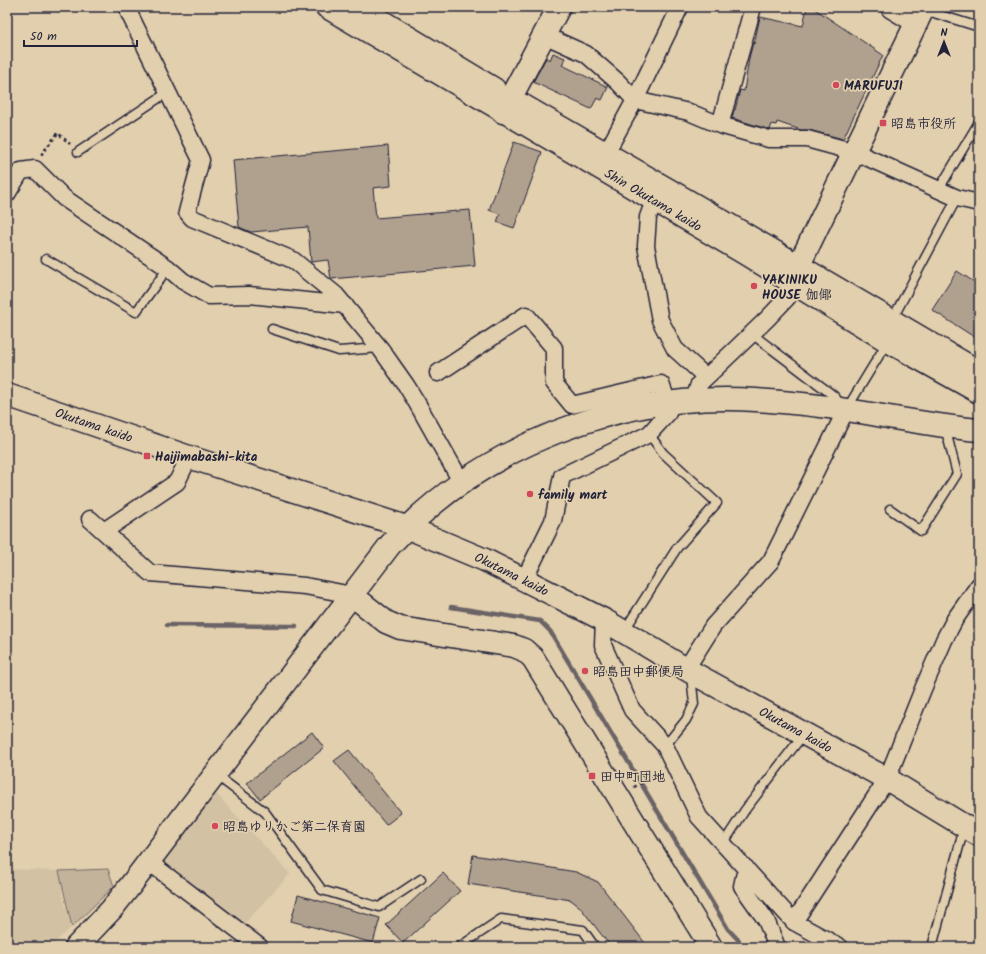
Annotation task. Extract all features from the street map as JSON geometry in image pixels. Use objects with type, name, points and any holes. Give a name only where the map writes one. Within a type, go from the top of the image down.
[{"type":"main road","name":"Shin Okutama kaido","points":[[327,7],[507,105],[606,154],[752,240],[797,275]]},
{"type":"main road","name":"Shin Okutama kaido","points":[[358,7],[381,13],[507,105],[654,201],[797,275],[890,330],[979,392]]},
{"type":"main road","points":[[507,105],[558,7]]},
{"type":"main road","points":[[797,275],[921,13],[892,7]]},
{"type":"main road","name":"Shin Okutama kaido","points":[[890,330],[979,372]]},
{"type":"main road","name":"Okutama kaido","points":[[7,395],[189,457],[406,528],[485,560],[604,620],[688,671],[887,779],[972,831]]},
{"type":"main road","points":[[76,947],[111,910],[149,862],[390,545],[406,528],[462,483],[504,457],[571,426],[596,418],[630,409],[694,400],[755,400],[846,410],[945,427],[979,430]]},
{"type":"main road","points":[[352,595],[386,622],[395,626],[416,631],[514,646],[524,650],[533,658],[711,947]]},
{"type":"street","points":[[130,7],[129,13],[201,160],[187,212],[192,218],[293,260],[336,294],[380,348],[417,403],[462,483]]},
{"type":"street","points":[[606,154],[635,100],[680,7]]},
{"type":"street","points":[[720,124],[753,7]]},
{"type":"street","points":[[544,35],[586,54],[618,82],[635,100],[689,112],[720,124],[769,139],[807,139],[855,152],[957,198],[979,204]]},
{"type":"street","points":[[7,194],[21,171],[34,169],[64,198],[168,268],[183,281],[208,296],[249,294],[345,305]]},
{"type":"street","points":[[654,201],[648,217],[646,246],[660,320],[675,349],[706,377]]},
{"type":"street","points":[[694,400],[699,384],[752,334],[787,298],[797,275]]},
{"type":"street","points":[[438,373],[526,315],[554,348],[554,383],[572,405],[661,384],[668,403],[668,413],[649,434],[562,476],[553,521],[524,580]]},
{"type":"street","points":[[688,671],[713,626],[771,561],[846,410]]},
{"type":"street","points":[[104,531],[177,482],[189,457]]},
{"type":"street","points":[[90,519],[150,573],[305,586],[352,595]]},
{"type":"street","points":[[794,922],[887,779],[944,640],[955,619],[979,584]]},
{"type":"street","points":[[604,620],[603,645],[632,710],[665,746],[699,817],[794,922],[840,947]]},
{"type":"street","points":[[149,862],[260,947]]},
{"type":"street","points":[[746,868],[742,886],[766,920],[777,947]]},
{"type":"lane","points":[[921,13],[979,27]]},
{"type":"lane","points":[[78,152],[168,92]]},
{"type":"lane","points":[[939,189],[979,122]]},
{"type":"lane","points":[[752,334],[834,396],[846,410],[890,330],[957,198]]},
{"type":"lane","points":[[46,259],[136,312],[168,268]]},
{"type":"lane","points":[[272,329],[339,351],[380,348]]},
{"type":"lane","points":[[890,509],[921,531],[957,474],[945,427]]},
{"type":"lane","points":[[623,632],[677,548],[716,503],[663,453],[649,434]]},
{"type":"lane","points":[[665,746],[686,720],[694,704],[688,671]]},
{"type":"lane","points":[[723,844],[745,810],[804,734]]},
{"type":"lane","points":[[215,774],[265,812],[322,890],[379,907],[420,879]]},
{"type":"lane","points":[[932,947],[972,831]]},
{"type":"lane","points":[[459,947],[501,919],[583,930],[595,947]]},
{"type":"path","points":[[34,169],[42,154],[58,133],[78,152]]},
{"type":"path","points":[[634,787],[651,778]]},
{"type":"shaded area","name":"昭島ゆりかご第二保育園","points":[[212,789],[290,874],[242,926],[155,863]]},
{"type":"shaded area","points":[[7,869],[59,871],[63,898],[72,927],[50,947],[7,947]]},
{"type":"shaded area","points":[[108,869],[114,886],[72,927],[59,871]]},
{"type":"building","points":[[807,7],[812,7],[883,55],[843,139],[809,130],[801,130],[777,122],[776,125],[772,124],[770,130],[732,118],[740,90],[744,91],[749,58],[753,43],[754,44],[760,17],[803,26]]},
{"type":"building","points":[[553,53],[565,58],[562,65],[608,87],[602,100],[597,98],[591,109],[533,82],[546,58],[550,60]]},
{"type":"building","points":[[514,142],[542,152],[514,228],[497,222],[500,214],[489,210]]},
{"type":"building","points":[[388,146],[391,186],[373,188],[376,218],[470,210],[475,266],[331,279],[328,260],[311,262],[308,227],[251,232],[239,227],[233,160]]},
{"type":"building","points":[[957,271],[979,285],[979,340],[932,310]]},
{"type":"building","points":[[312,732],[324,748],[260,799],[247,783]]},
{"type":"building","points":[[349,750],[401,813],[386,825],[334,761]]},
{"type":"building","points":[[473,855],[576,872],[598,882],[648,947],[611,947],[580,907],[571,900],[468,884]]},
{"type":"building","points":[[443,873],[460,891],[403,943],[386,925]]},
{"type":"building","points":[[298,895],[380,918],[373,943],[291,921]]},
{"type":"waterway","points":[[451,607],[540,621],[550,631],[728,929],[745,947]]},
{"type":"waterway","points":[[167,625],[296,626]]},
{"type":"place","name":"MARUFUJI","points":[[836,85]]},
{"type":"place","name":"昭島市役所","points":[[883,123]]},
{"type":"place","name":"YAKINIKU HOUSE 伽倻","points":[[754,286]]},
{"type":"place","name":"Haijimabashi-kita","points":[[147,456]]},
{"type":"place","name":"family mart","points":[[530,494]]},
{"type":"place","name":"昭島田中郵便局","points":[[585,671]]},
{"type":"place","name":"田中町団地","points":[[592,776]]},
{"type":"place","name":"昭島ゆりかご第二保育園","points":[[215,826]]}]
